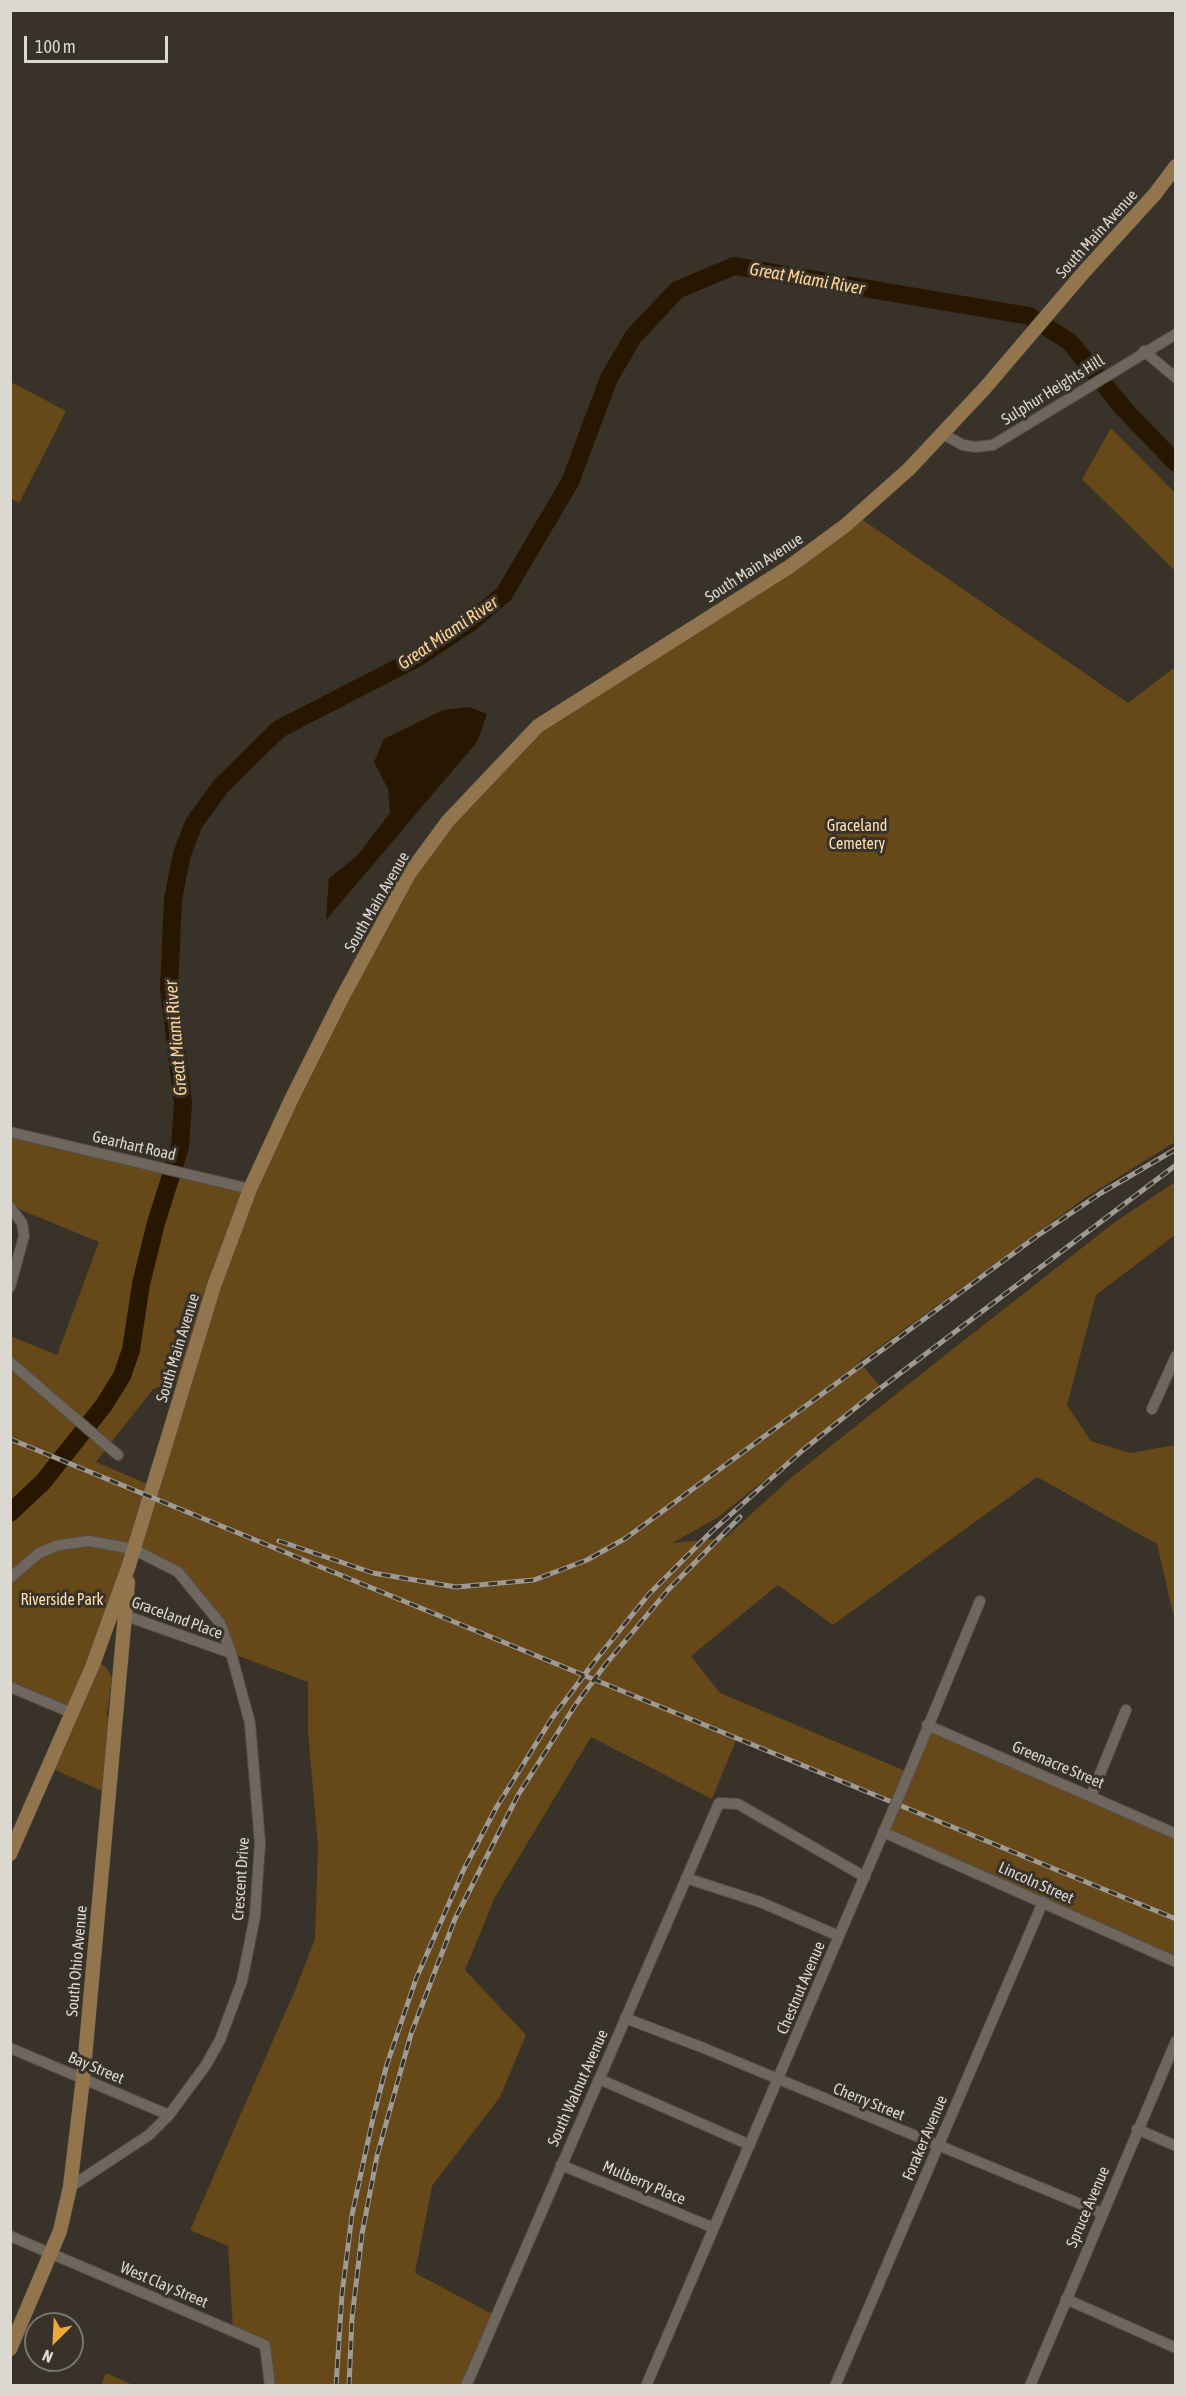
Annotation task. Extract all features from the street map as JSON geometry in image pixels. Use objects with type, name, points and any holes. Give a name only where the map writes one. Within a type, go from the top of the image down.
[{"type":"main road","name":"South Main Avenue","points":[[10,1854],[119,1613],[133,1550],[214,1286],[250,1189],[291,1100],[347,989],[410,874],[448,821],[538,726],[789,567],[846,525],[909,469],[985,388],[1083,273],[1155,194],[1176,166]]},
{"type":"main road","name":"South Ohio Avenue","points":[[10,2349],[60,2231],[70,2187],[82,2079],[119,1613]]},
{"type":"street","name":"Sulphur Heights Hill","points":[[943,434],[963,445],[975,447],[993,445],[1144,351],[1176,334]]},
{"type":"street","points":[[1144,351],[1176,378]]},
{"type":"street","name":"Gearhart Road","points":[[10,1132],[250,1189]]},
{"type":"street","points":[[10,1207],[22,1223],[24,1236],[10,1287]]},
{"type":"street","points":[[1152,1409],[1176,1356]]},
{"type":"street","points":[[10,1362],[118,1455]]},
{"type":"street","name":"Crescent Drive","points":[[10,1578],[39,1553],[59,1545],[89,1541],[133,1550],[178,1572],[219,1623],[231,1653],[250,1723],[260,1843],[255,1916],[242,1980],[220,2040],[206,2066],[169,2115],[149,2135],[70,2187]]},
{"type":"street","name":"Chestnut Avenue","points":[[646,2385],[884,1832],[980,1601]]},
{"type":"street","name":"Graceland Place","points":[[119,1613],[231,1653]]},
{"type":"street","points":[[10,1687],[72,1713]]},
{"type":"street","points":[[1091,1796],[1126,1710]]},
{"type":"street","name":"Greenacre Street","points":[[927,1725],[1176,1834]]},
{"type":"street","name":"South Walnut Avenue","points":[[466,2385],[719,1803],[738,1804],[864,1877]]},
{"type":"street","name":"Lincoln Street","points":[[884,1832],[1176,1962]]},
{"type":"street","points":[[686,1878],[760,1902],[839,1936]]},
{"type":"street","name":"Foraker Avenue","points":[[835,2385],[1043,1902]]},
{"type":"street","name":"Cherry Street","points":[[625,2018],[701,2047],[1102,2213]]},
{"type":"street","name":"Spruce Avenue","points":[[1030,2385],[1176,2041]]},
{"type":"street","name":"Bay Street","points":[[10,2048],[169,2115]]},
{"type":"street","points":[[599,2079],[750,2145]]},
{"type":"street","points":[[1137,2129],[1176,2146]]},
{"type":"street","name":"Mulberry Place","points":[[561,2165],[714,2228]]},
{"type":"street","name":"West Clay Street","points":[[10,2236],[265,2345],[270,2385]]},
{"type":"street","points":[[1066,2299],[1176,2348]]},
{"type":"green space","points":[[11,382],[66,411],[19,503],[11,498]]},
{"type":"green space","points":[[1111,428],[1175,493],[1175,571],[1082,479]]},
{"type":"green space","points":[[857,516],[1128,703],[1175,667],[1175,1142],[1085,1198],[859,1362],[881,1387],[717,1518],[672,1543],[725,1538],[792,1477],[930,1367],[1115,1222],[1175,1182],[1175,1235],[1096,1295],[1067,1405],[1091,1441],[1130,1453],[1175,1445],[1175,1622],[1157,1544],[1037,1477],[833,1625],[778,1585],[691,1656],[720,1693],[908,1772],[927,1725],[1175,1834],[1175,1962],[883,1832],[895,1803],[737,1738],[712,1799],[591,1737],[495,1897],[465,1970],[526,2035],[500,2097],[432,2186],[415,2273],[496,2316],[466,2385],[270,2385],[265,2345],[233,2330],[228,2246],[190,2230],[296,1988],[315,1939],[318,1846],[308,1733],[308,1682],[231,1653],[220,1623],[178,1572],[133,1550],[92,1667],[101,1664],[107,1668],[112,1678],[107,1715],[114,1738],[109,1794],[48,1767],[72,1713],[11,1687],[11,1336],[57,1355],[99,1242],[21,1210],[11,1202],[10,1132],[250,1189],[409,874],[538,726]],"holes":[[[184,1379],[152,1486],[96,1462],[153,1389]]]},
{"type":"green space","points":[[106,2373],[133,2385],[101,2385]]},
{"type":"shaded area","points":[[469,707],[487,714],[477,742],[326,920],[329,878],[357,856],[390,813],[388,789],[374,762],[384,739],[443,710]]},
{"type":"waterway","name":"Great Miami River","points":[[10,1513],[43,1482],[104,1405],[122,1376],[131,1350],[141,1284],[156,1223],[180,1147],[183,1103],[169,989],[173,899],[182,854],[194,823],[221,786],[279,729],[417,658],[471,622],[504,594],[570,482],[609,378],[633,337],[677,290],[734,266],[1029,316],[1070,342],[1124,409],[1176,463]]},
{"type":"railway","points":[[279,1541],[373,1573],[456,1587],[534,1580],[587,1560],[626,1538],[1037,1236],[1101,1193],[1176,1149]]},
{"type":"railway","points":[[336,2386],[342,2294],[352,2215],[387,2064],[416,1979],[464,1869],[496,1808],[552,1718],[649,1594],[711,1532],[803,1450],[874,1393],[1176,1165]]},
{"type":"railway","points":[[10,1439],[1176,1919]]},
{"type":"railway","points":[[349,2386],[352,2318],[362,2234],[377,2156],[411,2034],[455,1919],[518,1795],[576,1704],[605,1665],[668,1590],[740,1517]]},
{"type":"park label","name":"Graceland Cemetery","points":[[857,835]]},
{"type":"park label","name":"Riverside Park","points":[[62,1600]]}]
